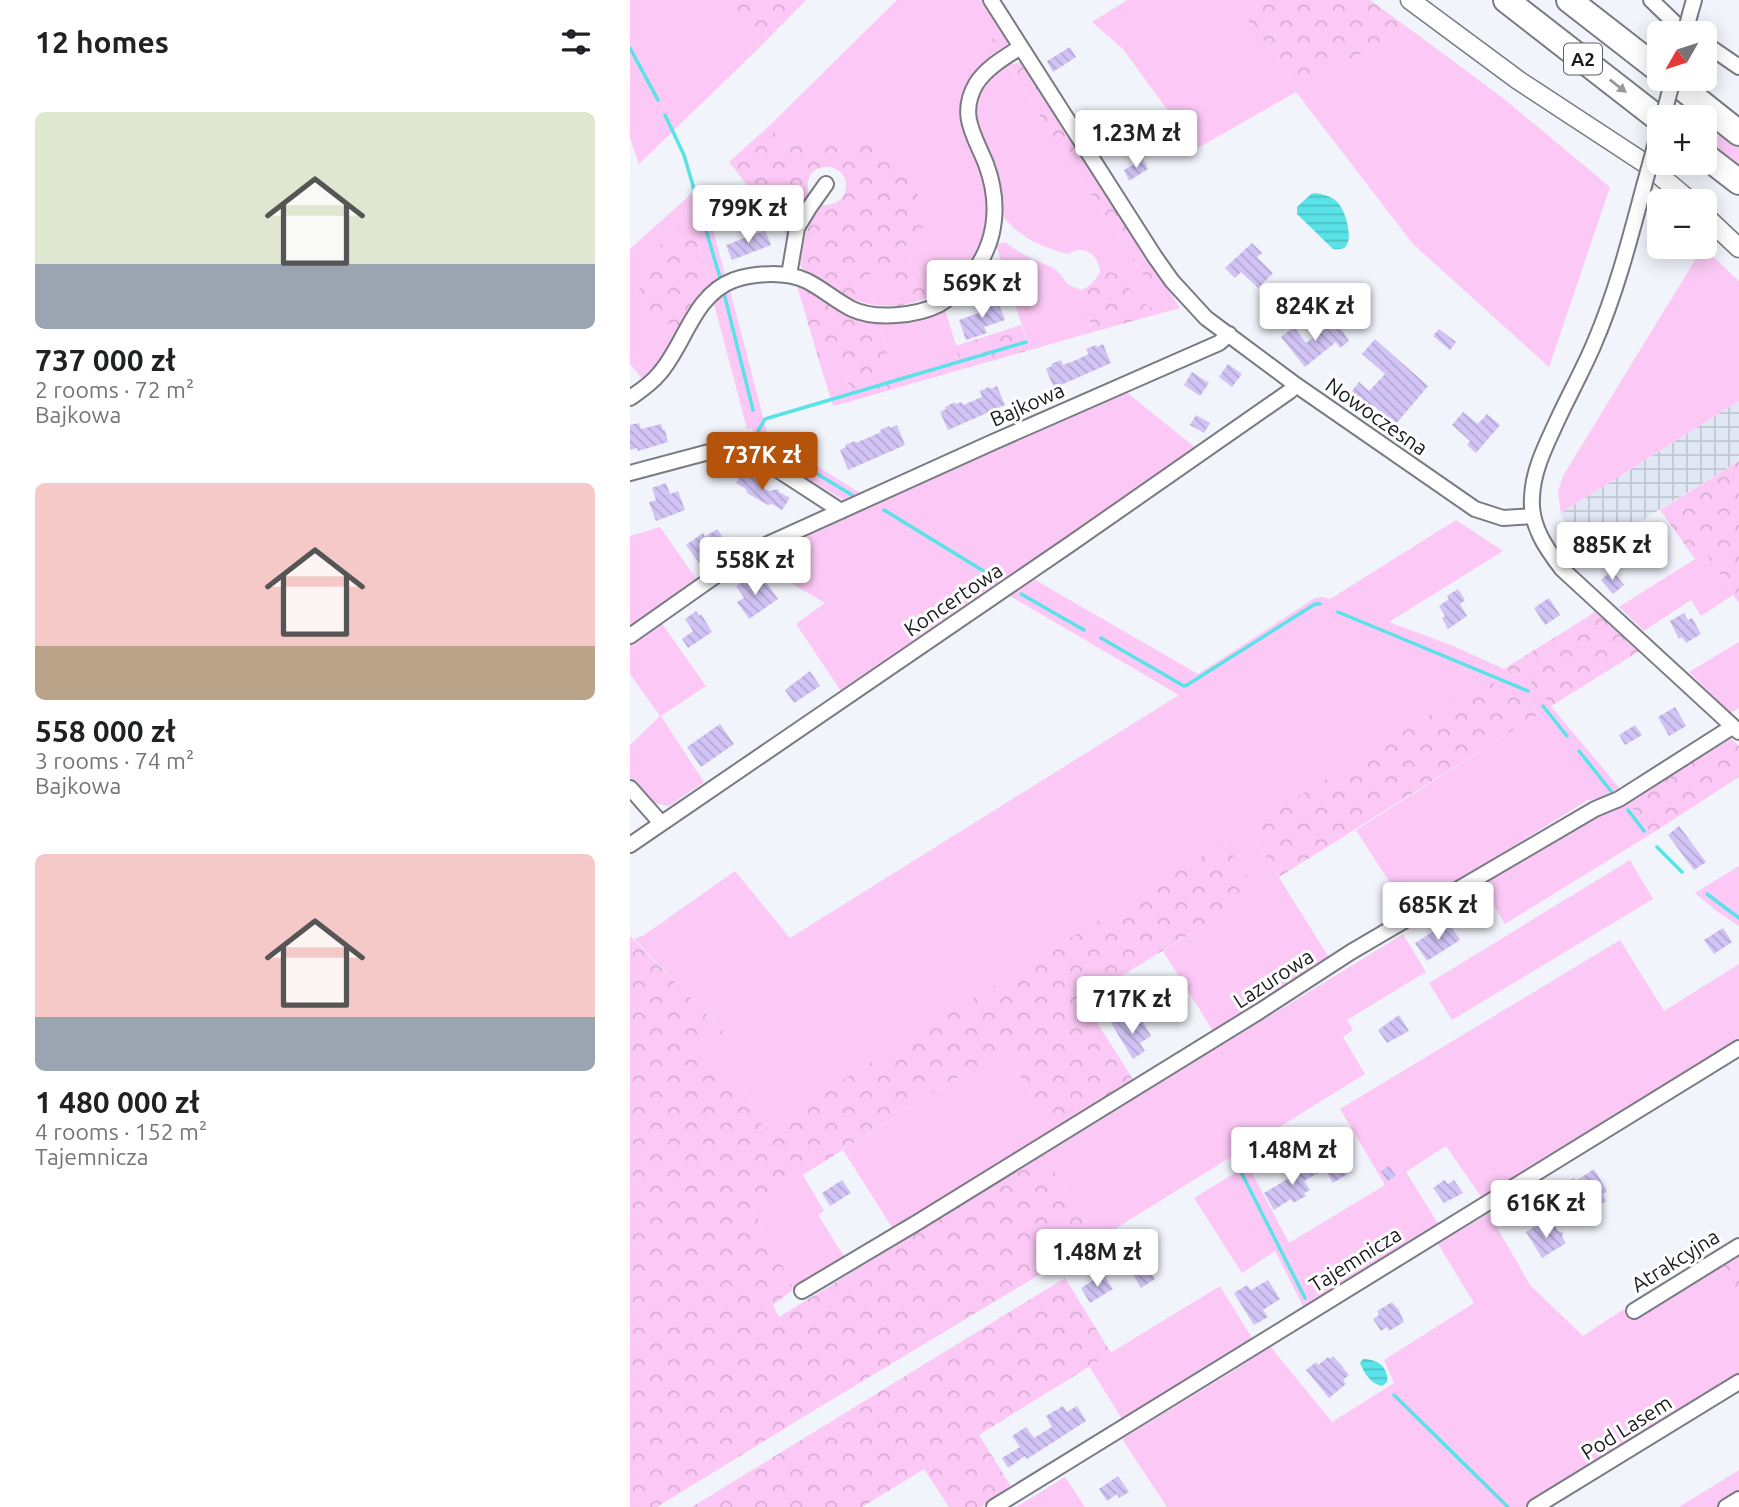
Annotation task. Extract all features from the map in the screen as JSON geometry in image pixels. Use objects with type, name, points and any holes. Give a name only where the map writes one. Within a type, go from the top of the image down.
[{"type":"highway","name":"A2","points":[[1506,0],[1647,107]]},
{"type":"highway","name":"A2","points":[[1569,0],[1647,61]]},
{"type":"highway","points":[[1687,91],[1739,133]]},
{"type":"highway","points":[[1717,165],[1739,182]]},
{"type":"street","name":"Nowoczesna","points":[[991,0],[1172,281],[1206,318],[1296,385],[1475,509],[1503,518],[1534,516]]},
{"type":"street","points":[[1410,0],[1529,87],[1646,164],[1676,189]]},
{"type":"street","points":[[1651,0],[1673,21]]},
{"type":"street","points":[[630,398],[660,374],[702,305],[716,291],[732,281],[789,275],[807,281],[852,309],[867,315],[897,315],[940,303],[966,281],[988,246],[995,225],[996,208],[987,167],[967,115],[971,96],[982,77],[998,62],[1021,47]]},
{"type":"street","points":[[1717,52],[1739,67]]},
{"type":"street","points":[[1647,175],[1607,312],[1540,458],[1532,497],[1534,516],[1545,548],[1562,569],[1736,730]]},
{"type":"street","points":[[789,275],[797,228],[826,184]]},
{"type":"street","points":[[1717,227],[1739,248]]},
{"type":"street","name":"Bajkowa","points":[[630,636],[748,553],[1219,343],[1229,334]]},
{"type":"street","name":"Koncertowa","points":[[630,845],[1147,491],[1296,385]]},
{"type":"street","points":[[630,474],[724,448],[741,449],[758,457],[841,511]]},
{"type":"street","name":"Lazurowa","points":[[802,1291],[1363,946],[1595,809],[1619,799],[1736,730]]},
{"type":"street","points":[[630,788],[661,823]]},
{"type":"street","name":"Tajemnicza","points":[[994,1507],[1739,1048]]},
{"type":"street","name":"Atrakcyjna","points":[[1634,1311],[1739,1245]]},
{"type":"street","name":"Pod Lasem","points":[[1535,1507],[1739,1382]]},
{"type":"street","points":[[1726,1507],[1739,1499]]},
{"type":"shaded area","points":[[1739,401],[1739,461],[1586,557],[1571,536],[1561,513]]},
{"type":"green space","points":[[630,0],[722,0],[733,20],[762,45],[639,164],[630,138]]},
{"type":"green space","points":[[722,0],[806,0],[762,45],[733,20]]},
{"type":"green space","points":[[897,0],[984,0],[1004,33],[991,40],[999,52],[978,69],[961,100],[962,125],[987,192],[986,224],[977,249],[962,271],[931,296],[905,253],[908,237],[899,157],[860,140],[836,138],[785,145],[769,126]]},
{"type":"green space","points":[[1127,0],[1265,0],[1244,15],[1300,89],[1407,27],[1503,98],[1610,187],[1549,367],[1413,244],[1296,92],[1196,149],[1123,49],[1092,22]]},
{"type":"green space","points":[[1265,0],[1370,0],[1407,27],[1300,89],[1244,15]]},
{"type":"green space","points":[[1004,33],[1010,43],[999,52],[990,40]]},
{"type":"green space","points":[[1022,62],[1162,279],[1151,283],[1145,278],[1007,65]]},
{"type":"green space","points":[[1007,65],[1145,278],[1151,283],[1162,279],[1180,308],[1162,313],[1146,305],[1114,274],[1100,272],[1096,260],[1089,252],[1079,250],[1068,254],[1049,248],[1023,235],[1002,215],[1000,180],[981,136],[977,111],[987,80]]},
{"type":"green space","points":[[769,126],[785,145],[836,138],[860,140],[899,157],[909,171],[922,206],[924,227],[908,237],[905,253],[931,296],[898,306],[888,286],[875,273],[865,276],[874,305],[847,297],[806,274],[800,265],[809,226],[822,205],[833,204],[841,199],[846,183],[844,176],[832,168],[825,167],[812,173],[808,181],[809,197],[793,222],[788,237],[729,162]]},
{"type":"green space","points":[[1717,126],[1739,144],[1739,173],[1717,155]]},
{"type":"green space","points":[[701,185],[726,278],[710,287],[695,228],[682,327],[670,350],[644,381],[630,364],[630,249]]},
{"type":"green space","points":[[695,228],[710,287],[690,310],[682,327],[650,318],[640,302],[639,276],[666,237],[677,231]]},
{"type":"green space","points":[[1005,242],[1030,258],[1055,269],[1067,284],[1081,290],[1093,332],[1030,350],[996,245]]},
{"type":"green space","points":[[1696,259],[1716,259],[1739,281],[1739,401],[1561,513],[1558,492],[1563,476]]},
{"type":"green space","points":[[1100,272],[1117,274],[1141,302],[1162,313],[1093,332],[1081,290],[1090,285]]},
{"type":"green space","points":[[875,273],[888,286],[898,306],[874,305],[865,276]]},
{"type":"green space","points":[[797,286],[837,307],[878,322],[897,388],[852,401],[846,377],[837,362],[831,359],[820,364]]},
{"type":"green space","points":[[730,290],[768,436],[862,494],[848,503],[761,450],[752,428],[747,429],[714,304]]},
{"type":"green space","points":[[944,306],[963,369],[897,388],[878,322]]},
{"type":"green space","points":[[1021,325],[1030,350],[963,369],[955,346]]},
{"type":"green space","points":[[831,359],[844,371],[852,401],[833,406],[820,364]]},
{"type":"green space","points":[[1125,391],[1196,448],[841,691],[796,624],[825,603],[753,561]]},
{"type":"green space","points":[[1739,461],[1739,591],[1734,595],[1706,553],[1695,559],[1660,510]]},
{"type":"green space","points":[[1456,520],[1503,551],[1389,622],[1451,645],[1529,680],[1622,791],[1609,798],[1588,800],[1408,911],[1356,830],[1539,714],[1527,699],[1248,828],[1330,959],[1213,1031],[1163,951],[1256,892],[1225,842],[764,1130],[743,1085],[696,1051],[724,1032],[634,939],[644,935],[735,871],[790,938],[1179,695],[1005,593],[1030,577],[1198,674],[1315,598],[1330,599]]},
{"type":"green space","points":[[660,527],[697,580],[630,626],[630,536]]},
{"type":"green space","points":[[1706,552],[1733,594],[1739,591],[1739,603],[1733,595],[1701,616],[1691,600],[1644,631],[1619,607]]},
{"type":"green space","points":[[1599,608],[1641,650],[1551,706],[1529,680],[1504,669],[1589,616]]},
{"type":"green space","points":[[661,622],[706,686],[661,716],[704,782],[669,806],[654,803],[630,777],[630,745],[660,716],[630,674],[630,644]]},
{"type":"green space","points":[[1739,642],[1739,708],[1731,713],[1689,672]]},
{"type":"green space","points":[[1486,680],[1527,699],[1539,714],[1279,877],[1248,828]]},
{"type":"green space","points":[[1730,738],[1739,746],[1739,777],[1651,834],[1628,802]]},
{"type":"green space","points":[[1628,802],[1651,834],[1505,924],[1482,885],[1602,811]]},
{"type":"green space","points":[[1225,842],[1257,892],[1083,1000],[1134,1081],[1054,1130],[1003,1049],[752,1207],[794,1289],[773,1305],[779,1317],[1043,1155],[1097,1240],[657,1507],[630,1507],[630,936],[724,1032],[696,1051],[743,1085],[764,1129]]},
{"type":"green space","points":[[1630,860],[1653,899],[1452,1020],[1429,983]]},
{"type":"green space","points":[[1739,866],[1739,926],[1695,893]]},
{"type":"green space","points":[[1403,934],[1426,972],[1347,1020],[1353,1030],[1343,1037],[1365,1074],[1097,1240],[1043,1155]]},
{"type":"green space","points":[[1620,940],[1664,1011],[1739,964],[1739,1038],[1482,1198],[1446,1146],[1406,1172],[1439,1225],[1304,1308],[1275,1251],[1242,1273],[1194,1198],[1248,1165],[1289,1243],[1385,1185],[1340,1109]]},
{"type":"green space","points":[[1003,1049],[1054,1130],[893,1229],[843,1150]]},
{"type":"green space","points":[[803,1175],[824,1211],[818,1215],[845,1258],[794,1289],[752,1207]]},
{"type":"green space","points":[[1489,1213],[1530,1285],[1583,1336],[1624,1309],[1629,1319],[1713,1266],[1722,1272],[1739,1295],[1739,1378],[1528,1507],[1167,1507],[1122,1439],[1270,1346],[1332,1422],[1394,1383],[1384,1360],[1474,1303],[1438,1244]]},
{"type":"green space","points":[[1739,1250],[1739,1295],[1722,1272],[1713,1266]]},
{"type":"green space","points":[[1065,1278],[1111,1353],[979,1435],[1012,1488],[981,1507],[949,1507],[924,1469],[862,1507],[692,1507]]},
{"type":"green space","points":[[1220,1286],[1253,1340],[1122,1419],[1089,1366]]},
{"type":"green space","points":[[1739,1470],[1739,1494],[1717,1507],[1679,1507]]},
{"type":"green space","points":[[1065,1477],[1085,1507],[1016,1507]]},
{"type":"water","points":[[1315,193],[1332,198],[1343,210],[1349,232],[1344,248],[1333,249],[1297,214],[1297,207]]},
{"type":"water","points":[[1363,1359],[1373,1360],[1381,1365],[1386,1372],[1387,1382],[1382,1386],[1371,1380],[1360,1363]]},
{"type":"building","points":[[1070,47],[1076,57],[1053,72],[1047,61]]},
{"type":"building","points":[[1127,117],[1132,125],[1115,135],[1110,127]]},
{"type":"building","points":[[1155,123],[1163,135],[1154,140],[1146,128]]},
{"type":"building","points":[[1143,159],[1148,169],[1129,181],[1124,170]]},
{"type":"building","points":[[765,230],[771,245],[732,260],[726,245]]},
{"type":"building","points":[[1252,243],[1262,253],[1257,257],[1273,273],[1258,288],[1241,272],[1235,278],[1225,268]]},
{"type":"building","points":[[997,299],[1005,320],[984,327],[987,333],[966,340],[959,320],[979,313],[977,306]]},
{"type":"building","points":[[1336,321],[1349,341],[1340,348],[1336,342],[1305,367],[1281,337],[1294,327],[1306,343]]},
{"type":"building","points":[[1439,329],[1456,342],[1450,350],[1433,336]]},
{"type":"building","points":[[1375,339],[1428,386],[1395,425],[1352,391],[1359,382],[1369,391],[1385,374],[1362,354]]},
{"type":"building","points":[[1103,344],[1111,363],[1054,388],[1046,369],[1052,366],[1051,364],[1061,360],[1063,365],[1076,360],[1089,354],[1086,349]]},
{"type":"building","points":[[1228,364],[1242,374],[1232,387],[1219,377]]},
{"type":"building","points":[[1192,372],[1209,383],[1200,396],[1184,385]]},
{"type":"building","points":[[997,386],[1005,405],[948,430],[940,412],[946,409],[945,407],[955,402],[962,402],[963,405],[982,397],[980,391]]},
{"type":"building","points":[[1463,412],[1478,424],[1487,414],[1500,425],[1476,453],[1467,445],[1470,441],[1452,425]]},
{"type":"building","points":[[1196,415],[1210,423],[1204,433],[1190,425]]},
{"type":"building","points":[[639,423],[641,429],[661,424],[668,442],[638,451],[637,448],[630,450],[630,425]]},
{"type":"building","points":[[897,425],[905,445],[848,470],[840,450],[846,447],[845,445]]},
{"type":"building","points":[[743,471],[753,477],[757,476],[759,485],[769,491],[778,489],[790,498],[782,510],[747,493],[746,489],[736,483]]},
{"type":"building","points":[[666,483],[670,494],[678,491],[685,510],[656,521],[649,502],[656,500],[652,488]]},
{"type":"building","points":[[717,529],[727,543],[715,551],[714,556],[710,555],[699,563],[686,545],[703,533],[705,537]]},
{"type":"building","points":[[1642,533],[1649,543],[1633,554],[1626,544]]},
{"type":"building","points":[[1612,570],[1624,585],[1613,594],[1601,580]]},
{"type":"building","points":[[751,575],[759,587],[766,582],[778,599],[749,619],[737,602],[744,598],[736,586]]},
{"type":"building","points":[[1458,589],[1465,600],[1460,604],[1467,616],[1448,629],[1439,606],[1449,599],[1447,596]]},
{"type":"building","points":[[1549,598],[1560,615],[1545,625],[1534,608]]},
{"type":"building","points":[[696,611],[699,616],[701,614],[712,632],[688,648],[682,639],[693,631],[685,619]]},
{"type":"building","points":[[1684,613],[1688,620],[1692,618],[1701,634],[1686,643],[1682,637],[1679,639],[1670,621]]},
{"type":"building","points":[[810,671],[820,686],[794,703],[785,690]]},
{"type":"building","points":[[1675,707],[1686,726],[1669,736],[1658,717]]},
{"type":"building","points":[[720,724],[734,744],[701,767],[687,747]]},
{"type":"building","points":[[1635,725],[1642,735],[1625,745],[1619,735]]},
{"type":"building","points":[[1679,826],[1706,862],[1694,870],[1668,835]]},
{"type":"building","points":[[1448,922],[1460,940],[1427,961],[1415,943]]},
{"type":"building","points":[[1723,928],[1732,942],[1714,954],[1704,940]]},
{"type":"building","points":[[1399,1015],[1409,1031],[1387,1043],[1378,1030]]},
{"type":"building","points":[[1123,1016],[1130,1027],[1142,1020],[1151,1036],[1140,1043],[1145,1051],[1133,1059],[1111,1023]]},
{"type":"building","points":[[1337,1154],[1349,1173],[1333,1183],[1321,1162]]},
{"type":"building","points":[[1317,1161],[1323,1170],[1304,1181],[1310,1190],[1304,1193],[1306,1196],[1293,1203],[1291,1199],[1274,1210],[1264,1193]]},
{"type":"building","points":[[1389,1166],[1396,1176],[1387,1181],[1381,1171]]},
{"type":"building","points":[[1594,1169],[1607,1191],[1602,1194],[1606,1201],[1592,1209],[1581,1192],[1570,1199],[1562,1185],[1574,1178],[1576,1181]]},
{"type":"building","points":[[842,1180],[851,1193],[830,1206],[822,1193]]},
{"type":"building","points":[[1444,1180],[1448,1184],[1454,1180],[1463,1193],[1444,1203],[1433,1188]]},
{"type":"building","points":[[1554,1224],[1558,1231],[1563,1232],[1562,1237],[1566,1243],[1542,1258],[1526,1232],[1537,1225],[1542,1232]]},
{"type":"building","points":[[1150,1246],[1158,1259],[1148,1267],[1155,1279],[1141,1288],[1120,1258],[1129,1253],[1132,1257]]},
{"type":"building","points":[[1103,1274],[1113,1289],[1090,1303],[1081,1288]]},
{"type":"building","points":[[1268,1280],[1280,1299],[1263,1310],[1268,1317],[1254,1325],[1234,1293],[1247,1285],[1251,1290]]},
{"type":"building","points":[[1392,1302],[1404,1322],[1389,1331],[1387,1327],[1381,1331],[1373,1319],[1379,1315],[1377,1311]]},
{"type":"building","points":[[1333,1356],[1349,1375],[1343,1380],[1346,1384],[1329,1398],[1306,1370],[1316,1362],[1318,1365]]},
{"type":"building","points":[[1063,1406],[1067,1412],[1077,1406],[1086,1421],[1008,1468],[1002,1458],[1020,1447],[1012,1436],[1026,1427],[1034,1438],[1052,1427],[1046,1416]]},
{"type":"building","points":[[1118,1476],[1129,1492],[1119,1498],[1117,1494],[1107,1501],[1099,1489]]},
{"type":"waterway","points":[[630,48],[658,100]]},
{"type":"waterway","points":[[665,115],[684,155],[721,281]]},
{"type":"waterway","points":[[724,293],[753,410]]},
{"type":"waterway","points":[[852,495],[768,444],[758,431],[765,419],[1026,342]]},
{"type":"waterway","points":[[884,510],[995,578]]},
{"type":"waterway","points":[[1021,594],[1084,630]]},
{"type":"waterway","points":[[1101,638],[1184,686],[1315,604],[1320,604]]},
{"type":"waterway","points":[[1338,612],[1528,691]]},
{"type":"waterway","points":[[1543,706],[1567,736]]},
{"type":"waterway","points":[[1579,751],[1611,791]]},
{"type":"waterway","points":[[1628,810],[1644,831]]},
{"type":"waterway","points":[[1657,847],[1682,872]]},
{"type":"waterway","points":[[1707,894],[1739,918]]},
{"type":"waterway","points":[[1241,1172],[1305,1298]]},
{"type":"waterway","points":[[1394,1395],[1508,1507]]}]
